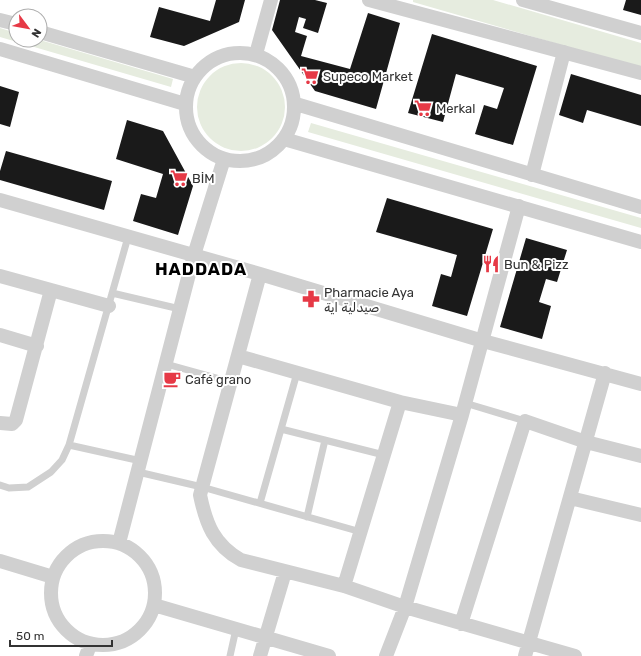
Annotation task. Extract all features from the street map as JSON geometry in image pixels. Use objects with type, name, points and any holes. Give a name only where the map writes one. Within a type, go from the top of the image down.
[{"type":"street","points":[[256,54],[271,0]]},
{"type":"street","points":[[369,0],[641,73]]},
{"type":"street","points":[[523,0],[641,33]]},
{"type":"street","points":[[48,34],[195,77]]},
{"type":"street","points":[[0,49],[185,104]]},
{"type":"street","points":[[236,52],[256,54],[272,62],[286,76],[296,104],[291,126],[284,139],[275,149],[264,156],[238,162],[224,159],[210,152],[198,142],[190,128],[185,104],[195,77],[200,70],[216,58],[236,52]]},
{"type":"street","points":[[532,174],[564,52]]},
{"type":"street","points":[[296,104],[641,207]]},
{"type":"street","points":[[284,139],[641,242]]},
{"type":"street","points":[[119,544],[194,255],[224,159]]},
{"type":"street","points":[[0,200],[260,274],[483,341],[641,384]]},
{"type":"street","points":[[386,656],[405,607],[464,409],[519,206]]},
{"type":"street","points":[[260,274],[200,495],[203,507],[216,539],[229,553],[241,560],[344,586],[461,624],[527,650],[575,656]]},
{"type":"street","points":[[0,276],[51,290],[111,300]]},
{"type":"street","points":[[0,423],[9,425],[14,423],[16,420],[51,290]]},
{"type":"street","points":[[0,335],[37,346]]},
{"type":"street","points":[[238,356],[400,402],[464,409]]},
{"type":"street","points":[[527,650],[605,374]]},
{"type":"street","points":[[344,586],[400,402]]},
{"type":"street","points":[[461,624],[525,421],[586,442],[641,456]]},
{"type":"street","points":[[570,498],[641,515]]},
{"type":"street","points":[[109,540],[119,544],[129,547],[143,558],[152,574],[156,597],[154,605],[151,615],[140,630],[128,639],[111,645],[88,650],[78,639],[64,628],[54,612],[51,600],[53,577],[59,565],[71,551],[91,541],[109,540]]},
{"type":"street","points":[[0,561],[53,577]]},
{"type":"street","points":[[260,656],[285,572]]},
{"type":"street","points":[[154,605],[329,656]]},
{"type":"lane","points":[[0,485],[9,488],[28,486],[51,472],[62,460],[69,446],[128,237]]},
{"type":"lane","points":[[111,300],[180,309]]},
{"type":"lane","points":[[166,364],[231,382]]},
{"type":"lane","points":[[260,504],[297,373]]},
{"type":"lane","points":[[464,409],[525,421]]},
{"type":"lane","points":[[281,429],[384,455]]},
{"type":"lane","points":[[307,517],[325,440]]},
{"type":"lane","points":[[69,446],[139,466],[202,487],[361,532]]},
{"type":"lane","points":[[230,656],[236,629]]},
{"type":"shaded area","points":[[413,0],[493,0],[641,43],[641,68],[413,2]]},
{"type":"shaded area","points":[[0,28],[8,30],[8,39],[0,37]]},
{"type":"shaded area","points":[[48,42],[173,79],[171,87],[38,48],[48,48]]},
{"type":"shaded area","points":[[241,63],[258,66],[266,70],[278,82],[282,90],[285,107],[282,124],[278,132],[266,144],[258,148],[241,151],[224,148],[216,144],[204,132],[200,124],[197,107],[200,90],[204,82],[216,70],[224,66]]},
{"type":"shaded area","points":[[311,123],[641,218],[641,228],[308,132]]},
{"type":"building","points":[[216,0],[245,0],[239,22],[184,46],[150,37],[159,7],[210,21]]},
{"type":"building","points":[[280,0],[315,0],[327,3],[318,33],[303,28],[306,19],[299,17],[295,32],[307,36],[301,56],[350,69],[368,13],[400,23],[376,109],[315,91],[272,30]]},
{"type":"building","points":[[626,0],[641,0],[641,15],[623,10]]},
{"type":"building","points":[[432,34],[537,66],[513,145],[475,134],[484,105],[497,109],[504,88],[456,74],[443,122],[408,113]]},
{"type":"building","points":[[571,74],[641,95],[641,126],[587,110],[583,123],[559,115]]},
{"type":"building","points":[[0,86],[19,92],[10,127],[0,124]]},
{"type":"building","points":[[127,120],[163,131],[193,186],[178,235],[133,221],[141,194],[156,198],[163,174],[116,159]]},
{"type":"building","points":[[6,151],[112,181],[104,210],[0,180],[0,171]]},
{"type":"building","points":[[387,198],[493,229],[467,316],[432,306],[441,274],[451,277],[457,255],[376,232]]},
{"type":"building","points":[[526,238],[567,250],[557,282],[546,279],[539,302],[551,306],[542,339],[500,327]]},
{"type":"place","name":"Supeco Market","points":[[310,76]]},
{"type":"place","name":"Merkal","points":[[423,108]]},
{"type":"place","name":"BİM","points":[[179,178]]},
{"type":"place","name":"Bun & Pizz","points":[[491,264]]},
{"type":"place","name":"Pharmacie Aya صيدلية اية","points":[[311,299]]},
{"type":"place","name":"Café grano","points":[[172,379]]},
{"type":"district","name":"HADDADA","points":[[201,269]]}]
